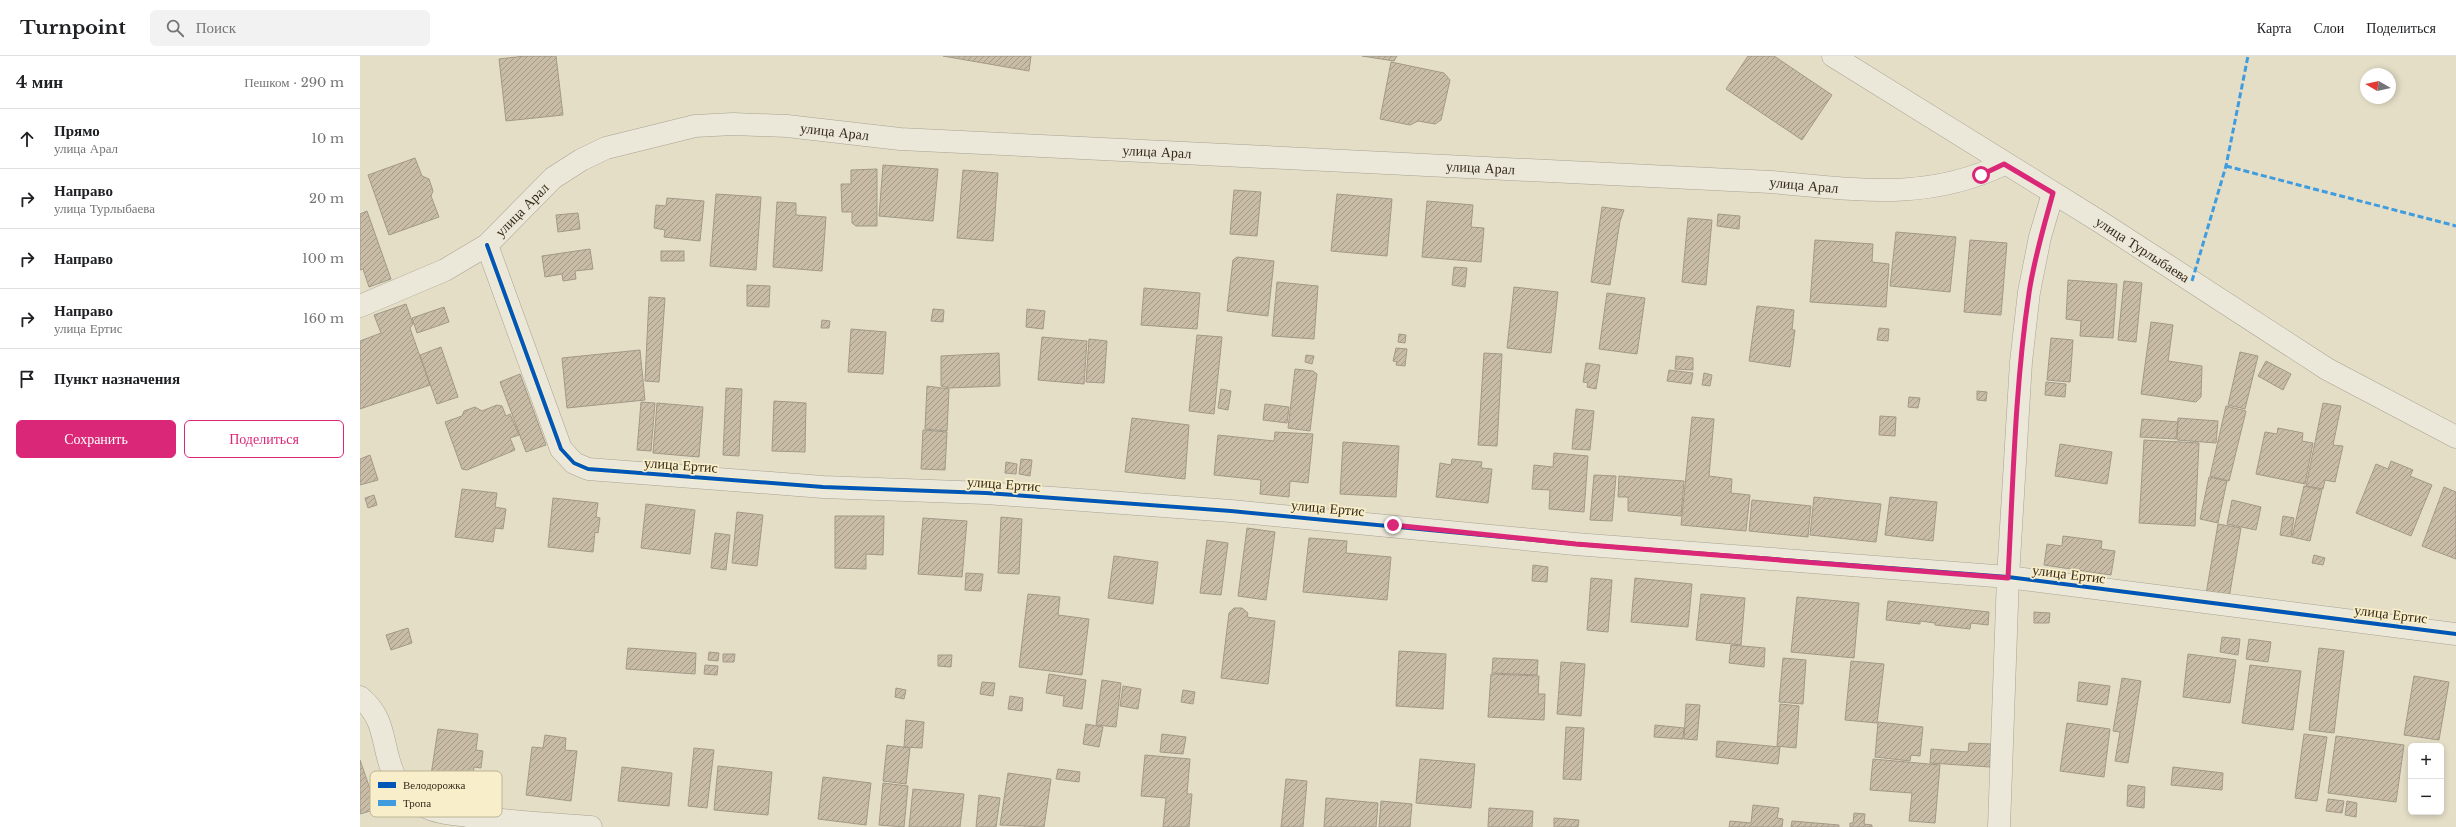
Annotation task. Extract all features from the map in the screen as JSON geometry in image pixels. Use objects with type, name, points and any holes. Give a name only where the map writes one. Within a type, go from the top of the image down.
[{"type":"street","name":"улица Турлыбаева","points":[[1833,56],[2004,164],[2053,193],[2327,369],[2456,437]]},
{"type":"street","name":"улица Арал","points":[[360,306],[445,270],[487,245],[553,178],[580,160],[606,148],[695,126],[733,124],[787,126],[900,139],[1771,182],[1886,191],[1910,190],[1981,175],[2004,164]]},
{"type":"street","points":[[2000,827],[2008,578],[2015,435],[2026,315],[2040,237],[2053,193]]},
{"type":"street","name":"улица Ертис","points":[[487,245],[561,449],[574,463],[588,469],[823,487],[986,493],[1223,510],[1576,544],[2008,578],[2456,634]]},
{"type":"street","points":[[360,697],[371,706],[381,725],[392,771]]},
{"type":"street","points":[[474,817],[591,827]]},
{"type":"building","points":[[525,56],[556,56],[563,115],[506,121],[499,59]]},
{"type":"building","points":[[943,56],[1031,56],[1029,71]]},
{"type":"building","points":[[1362,56],[1397,56],[1394,61]]},
{"type":"building","points":[[1748,56],[1774,56],[1832,95],[1802,140],[1726,89]]},
{"type":"building","points":[[1391,62],[1444,73],[1450,80],[1441,120],[1435,124],[1418,121],[1410,125],[1380,119]]},
{"type":"building","points":[[415,158],[422,176],[429,179],[433,191],[431,196],[439,217],[389,235],[368,175]]},
{"type":"building","points":[[883,165],[938,169],[933,221],[879,216]]},
{"type":"building","points":[[877,169],[877,226],[856,226],[852,223],[852,212],[842,212],[841,184],[851,184],[851,170]]},
{"type":"building","points":[[963,170],[998,173],[993,241],[957,238]]},
{"type":"building","points":[[1234,190],[1261,192],[1257,236],[1230,234]]},
{"type":"building","points":[[716,194],[761,197],[756,270],[710,266]]},
{"type":"building","points":[[1337,194],[1392,199],[1387,256],[1331,251]]},
{"type":"building","points":[[667,198],[704,201],[700,241],[664,237],[665,230],[654,228],[656,205],[666,206]]},
{"type":"building","points":[[1427,201],[1473,205],[1471,227],[1484,228],[1481,262],[1422,257]]},
{"type":"building","points":[[777,202],[796,203],[796,215],[826,217],[822,271],[773,267]]},
{"type":"building","points":[[1602,207],[1624,210],[1620,221],[1610,285],[1591,282]]},
{"type":"building","points":[[367,211],[391,279],[369,287],[363,269],[360,270],[360,214]]},
{"type":"building","points":[[578,213],[580,229],[558,232],[556,215]]},
{"type":"building","points":[[1718,214],[1740,216],[1739,229],[1717,226]]},
{"type":"building","points":[[1688,218],[1712,220],[1706,285],[1682,282]]},
{"type":"building","points":[[1896,232],[1956,237],[1950,292],[1890,286]]},
{"type":"building","points":[[1815,240],[1873,244],[1872,262],[1889,264],[1886,307],[1810,302]]},
{"type":"building","points":[[1970,240],[2007,243],[2001,315],[1964,312]]},
{"type":"building","points":[[590,249],[593,269],[575,271],[576,279],[563,281],[562,274],[545,277],[542,256]]},
{"type":"building","points":[[661,251],[684,251],[684,261],[661,261]]},
{"type":"building","points":[[1237,257],[1274,261],[1268,316],[1227,311],[1233,260]]},
{"type":"building","points":[[1454,267],[1467,268],[1465,287],[1452,285]]},
{"type":"building","points":[[2068,280],[2117,284],[2113,338],[2080,336],[2081,321],[2066,319]]},
{"type":"building","points":[[2124,281],[2142,283],[2136,342],[2118,340]]},
{"type":"building","points":[[1277,282],[1318,286],[1314,339],[1272,336]]},
{"type":"building","points":[[747,285],[770,286],[769,307],[747,306]]},
{"type":"building","points":[[1514,287],[1558,292],[1551,353],[1507,348]]},
{"type":"building","points":[[1144,288],[1200,293],[1197,329],[1141,325]]},
{"type":"building","points":[[1607,293],[1645,298],[1637,354],[1599,349]]},
{"type":"building","points":[[649,297],[665,298],[659,382],[645,381]]},
{"type":"building","points":[[406,304],[413,324],[410,328],[430,385],[360,409],[360,341],[381,333],[374,315]]},
{"type":"building","points":[[1757,306],[1794,310],[1792,330],[1795,330],[1790,367],[1749,361]]},
{"type":"building","points":[[444,307],[449,322],[417,333],[412,318]]},
{"type":"building","points":[[933,309],[944,310],[943,322],[931,321]]},
{"type":"building","points":[[1027,309],[1045,311],[1043,329],[1026,327]]},
{"type":"building","points":[[822,320],[830,321],[829,328],[821,328]]},
{"type":"building","points":[[2151,322],[2173,325],[2168,361],[2202,366],[2201,397],[2196,402],[2141,394]]},
{"type":"building","points":[[1879,328],[1889,329],[1888,341],[1877,340]]},
{"type":"building","points":[[851,329],[886,332],[883,374],[848,372]]},
{"type":"building","points":[[1399,334],[1406,335],[1405,343],[1398,342]]},
{"type":"building","points":[[1197,335],[1222,337],[1214,414],[1189,411]]},
{"type":"building","points":[[1042,337],[1087,341],[1084,384],[1038,380]]},
{"type":"building","points":[[2051,338],[2073,340],[2070,382],[2047,380]]},
{"type":"building","points":[[1089,339],[1107,341],[1104,383],[1086,382]]},
{"type":"building","points":[[441,347],[458,397],[437,404],[420,355]]},
{"type":"building","points":[[1396,348],[1407,349],[1405,366],[1396,365],[1397,362],[1393,361]]},
{"type":"building","points":[[640,350],[645,400],[567,408],[562,358]]},
{"type":"building","points":[[2240,352],[2258,356],[2245,409],[2228,405]]},
{"type":"building","points":[[999,353],[1000,386],[949,388],[941,386],[941,356]]},
{"type":"building","points":[[1484,353],[1502,354],[1497,446],[1478,445]]},
{"type":"building","points":[[1306,355],[1314,356],[1312,364],[1305,362]]},
{"type":"building","points":[[1676,356],[1693,358],[1693,370],[1675,369]]},
{"type":"building","points":[[2266,361],[2291,374],[2283,390],[2258,376]]},
{"type":"building","points":[[1586,363],[1600,365],[1596,389],[1587,387],[1588,383],[1583,382]]},
{"type":"building","points":[[1295,369],[1313,371],[1317,374],[1310,431],[1288,428]]},
{"type":"building","points":[[1669,370],[1693,373],[1691,384],[1667,381]]},
{"type":"building","points":[[1704,373],[1712,375],[1710,386],[1702,385]]},
{"type":"building","points":[[520,374],[546,445],[526,452],[500,382]]},
{"type":"building","points":[[2046,382],[2066,384],[2065,397],[2045,395]]},
{"type":"building","points":[[927,386],[949,389],[947,431],[925,429]]},
{"type":"building","points":[[726,388],[742,389],[739,456],[723,455]]},
{"type":"building","points":[[1221,389],[1231,391],[1228,410],[1218,408]]},
{"type":"building","points":[[1977,391],[1987,392],[1986,401],[1977,400]]},
{"type":"building","points":[[1909,397],[1920,398],[1918,408],[1908,407]]},
{"type":"building","points":[[774,401],[806,403],[805,452],[772,451]]},
{"type":"building","points":[[641,402],[655,403],[651,451],[637,450]]},
{"type":"building","points":[[657,403],[703,407],[699,457],[653,453]]},
{"type":"building","points":[[2323,403],[2341,406],[2333,445],[2343,446],[2335,482],[2325,480],[2323,489],[2306,486]]},
{"type":"building","points":[[1265,404],[1289,407],[1287,423],[1263,420]]},
{"type":"building","points":[[497,405],[502,406],[506,416],[510,414],[519,435],[510,438],[515,450],[467,470],[462,469],[445,422],[462,416],[464,411],[475,407],[482,411]]},
{"type":"building","points":[[2226,406],[2246,411],[2229,481],[2210,476]]},
{"type":"building","points":[[1576,409],[1594,411],[1590,450],[1572,449]]},
{"type":"building","points":[[1880,416],[1896,417],[1895,436],[1879,435]]},
{"type":"building","points":[[1692,417],[1714,419],[1709,476],[1732,479],[1731,493],[1750,495],[1746,531],[1681,525]]},
{"type":"building","points":[[1132,418],[1189,425],[1185,479],[1125,472]]},
{"type":"building","points":[[2178,418],[2218,421],[2216,443],[2177,440]]},
{"type":"building","points":[[2142,419],[2178,422],[2176,439],[2140,437]]},
{"type":"building","points":[[2278,428],[2303,433],[2302,441],[2313,443],[2305,484],[2256,474],[2265,432],[2277,434]]},
{"type":"building","points":[[923,430],[947,432],[945,470],[921,469]]},
{"type":"building","points":[[1275,432],[1313,434],[1308,483],[1290,481],[1289,497],[1260,494],[1261,480],[1214,475],[1218,435],[1274,441]]},
{"type":"building","points":[[2144,440],[2199,443],[2195,526],[2139,523]]},
{"type":"building","points":[[1343,442],[1399,446],[1396,497],[1340,494]]},
{"type":"building","points":[[2060,444],[2112,452],[2107,484],[2055,476]]},
{"type":"building","points":[[1554,453],[1588,456],[1584,512],[1549,509],[1550,490],[1532,489],[1534,465],[1553,467]]},
{"type":"building","points":[[370,455],[378,480],[360,485],[360,459]]},
{"type":"building","points":[[1021,459],[1032,460],[1030,476],[1019,474]]},
{"type":"building","points":[[1452,459],[1482,462],[1481,468],[1492,469],[1488,503],[1436,497],[1440,463],[1451,465]]},
{"type":"building","points":[[2391,461],[2413,470],[2410,476],[2432,485],[2411,536],[2356,513],[2376,464],[2388,469]]},
{"type":"building","points":[[1006,462],[1017,464],[1016,474],[1005,473]]},
{"type":"building","points":[[1594,475],[1616,476],[1612,521],[1590,520]]},
{"type":"building","points":[[1619,476],[1684,481],[1681,516],[1628,511],[1628,497],[1618,497]]},
{"type":"building","points":[[2209,477],[2227,481],[2218,523],[2200,519]]},
{"type":"building","points":[[2304,486],[2322,490],[2310,541],[2292,537]]},
{"type":"building","points":[[2444,487],[2456,492],[2456,559],[2422,546]]},
{"type":"building","points":[[462,489],[497,493],[495,507],[506,509],[503,529],[495,528],[493,542],[455,537]]},
{"type":"building","points":[[374,495],[377,505],[368,508],[365,498]]},
{"type":"building","points":[[1814,497],[1881,504],[1876,542],[1810,535]]},
{"type":"building","points":[[1890,497],[1937,502],[1933,541],[1885,535]]},
{"type":"building","points":[[553,498],[598,503],[596,517],[600,518],[598,533],[595,532],[593,552],[548,547]]},
{"type":"building","points":[[1752,500],[1811,506],[1808,537],[1749,531]]},
{"type":"building","points":[[2232,500],[2261,507],[2256,530],[2227,524]]},
{"type":"building","points":[[646,504],[695,510],[690,554],[641,548]]},
{"type":"building","points":[[737,512],[763,515],[757,566],[732,563]]},
{"type":"building","points":[[835,516],[884,516],[883,555],[866,554],[866,569],[835,568]]},
{"type":"building","points":[[2283,516],[2294,518],[2291,537],[2280,535]]},
{"type":"building","points":[[1001,517],[1022,519],[1019,574],[998,573]]},
{"type":"building","points":[[923,518],[967,521],[962,577],[918,574]]},
{"type":"building","points":[[2218,524],[2241,528],[2229,598],[2206,594]]},
{"type":"building","points":[[1247,528],[1275,532],[1266,600],[1238,596]]},
{"type":"building","points":[[715,533],[730,535],[726,570],[711,568]]},
{"type":"building","points":[[2063,536],[2102,541],[2101,549],[2115,551],[2111,575],[2044,565],[2047,544],[2062,546]]},
{"type":"building","points":[[1309,538],[1347,541],[1346,553],[1391,557],[1387,600],[1303,592]]},
{"type":"building","points":[[1207,540],[1228,543],[1221,595],[1200,593]]},
{"type":"building","points":[[2314,555],[2325,558],[2323,565],[2312,563]]},
{"type":"building","points":[[1114,556],[1158,562],[1153,604],[1108,598]]},
{"type":"building","points":[[1533,565],[1548,567],[1547,582],[1532,581]]},
{"type":"building","points":[[966,573],[983,574],[981,591],[965,590]]},
{"type":"building","points":[[1591,578],[1612,580],[1608,632],[1587,630]]},
{"type":"building","points":[[1635,578],[1692,584],[1688,627],[1631,622]]},
{"type":"building","points":[[1028,594],[1060,597],[1058,615],[1089,619],[1082,675],[1019,667]]},
{"type":"building","points":[[1701,594],[1745,598],[1741,645],[1696,640]]},
{"type":"building","points":[[1797,597],[1859,603],[1854,658],[1791,652]]},
{"type":"building","points":[[1888,601],[1989,612],[1988,625],[1971,623],[1970,629],[1935,625],[1935,623],[1920,621],[1920,624],[1886,620]]},
{"type":"building","points":[[1234,608],[1242,608],[1248,613],[1247,617],[1275,621],[1268,684],[1221,678],[1229,613]]},
{"type":"building","points":[[2034,612],[2050,613],[2049,623],[2034,623]]},
{"type":"building","points":[[408,628],[412,643],[391,650],[386,635]]},
{"type":"building","points":[[2222,637],[2240,639],[2238,655],[2220,652]]},
{"type":"building","points":[[2249,639],[2271,642],[2268,662],[2246,659]]},
{"type":"building","points":[[1731,645],[1765,648],[1764,667],[1729,663]]},
{"type":"building","points":[[628,648],[696,653],[695,674],[626,669]]},
{"type":"building","points":[[2319,648],[2344,651],[2334,733],[2309,730]]},
{"type":"building","points":[[1399,651],[1446,654],[1443,709],[1396,706]]},
{"type":"building","points":[[709,652],[719,653],[718,661],[708,660]]},
{"type":"building","points":[[723,654],[735,654],[734,662],[723,662]]},
{"type":"building","points":[[2188,654],[2236,660],[2230,703],[2183,697]]},
{"type":"building","points":[[938,655],[952,655],[951,667],[938,666]]},
{"type":"building","points":[[1493,658],[1538,660],[1537,675],[1492,673]]},
{"type":"building","points":[[1783,658],[1806,660],[1803,704],[1779,702]]},
{"type":"building","points":[[1851,661],[1884,664],[1877,723],[1845,720]]},
{"type":"building","points":[[1561,662],[1585,664],[1581,716],[1557,714]]},
{"type":"building","points":[[705,665],[718,666],[717,675],[704,674]]},
{"type":"building","points":[[2250,665],[2301,671],[2293,730],[2242,723]]},
{"type":"building","points":[[1049,674],[1086,680],[1082,709],[1063,706],[1064,696],[1046,693]]},
{"type":"building","points":[[1491,674],[1539,676],[1538,694],[1545,694],[1544,720],[1488,717]]},
{"type":"building","points":[[2414,676],[2449,682],[2439,740],[2404,735]]},
{"type":"building","points":[[2122,678],[2141,681],[2128,763],[2115,761],[2120,732],[2113,731]]},
{"type":"building","points":[[1102,680],[1121,683],[1116,727],[1096,725]]},
{"type":"building","points":[[982,682],[995,683],[993,696],[980,694]]},
{"type":"building","points":[[2079,682],[2110,686],[2107,705],[2077,701]]},
{"type":"building","points":[[1123,686],[1141,689],[1138,709],[1120,706]]},
{"type":"building","points":[[896,688],[906,690],[904,699],[895,697]]},
{"type":"building","points":[[1183,690],[1195,692],[1193,704],[1181,702]]},
{"type":"building","points":[[1010,696],[1023,698],[1022,711],[1008,709]]},
{"type":"building","points":[[1686,704],[1700,705],[1697,740],[1684,739]]},
{"type":"building","points":[[1780,704],[1799,706],[1796,748],[1777,746]]},
{"type":"building","points":[[906,720],[924,722],[922,748],[904,747]]},
{"type":"building","points":[[1878,722],[1923,727],[1920,756],[1911,755],[1910,761],[1875,757]]},
{"type":"building","points":[[2067,723],[2110,729],[2104,777],[2060,771]]},
{"type":"building","points":[[1086,724],[1103,727],[1099,747],[1083,744]]},
{"type":"building","points":[[1655,725],[1684,728],[1683,739],[1654,737]]},
{"type":"building","points":[[1566,727],[1584,728],[1581,780],[1563,779]]},
{"type":"building","points":[[438,729],[478,734],[476,750],[483,751],[481,768],[474,767],[474,771],[432,771]]},
{"type":"building","points":[[1162,734],[1186,737],[1183,754],[1160,752]]},
{"type":"building","points":[[2304,734],[2327,737],[2317,801],[2295,798]]},
{"type":"building","points":[[545,735],[566,738],[565,750],[577,751],[571,801],[526,795],[532,747],[543,748]]},
{"type":"building","points":[[2336,736],[2404,745],[2396,802],[2328,793]]},
{"type":"building","points":[[1717,741],[1780,747],[1778,764],[1716,757]]},
{"type":"building","points":[[1969,743],[1991,744],[1990,767],[1930,763],[1931,749],[1968,752]]},
{"type":"building","points":[[887,745],[910,748],[906,784],[883,781]]},
{"type":"building","points":[[694,748],[714,750],[707,808],[688,806]]},
{"type":"building","points":[[1145,755],[1190,759],[1187,794],[1192,794],[1189,827],[1163,827],[1166,798],[1141,796]]},
{"type":"building","points":[[1420,759],[1475,764],[1471,808],[1416,803]]},
{"type":"building","points":[[1873,759],[1940,765],[1935,823],[1909,821],[1912,793],[1870,790]]},
{"type":"building","points":[[360,760],[370,789],[370,811],[360,814]]},
{"type":"building","points":[[718,766],[772,772],[768,815],[714,810]]},
{"type":"building","points":[[622,767],[672,773],[669,806],[618,801]]},
{"type":"building","points":[[2173,767],[2223,773],[2222,790],[2171,785]]},
{"type":"building","points":[[1058,769],[1080,772],[1079,782],[1056,779]]},
{"type":"building","points":[[1008,773],[1051,779],[1044,827],[1000,825]]},
{"type":"building","points":[[823,777],[871,783],[866,825],[818,819]]},
{"type":"building","points":[[1286,779],[1307,781],[1303,827],[1281,827]]},
{"type":"building","points":[[883,783],[908,786],[904,827],[879,825]]},
{"type":"building","points":[[2128,785],[2145,787],[2144,808],[2127,806]]},
{"type":"building","points":[[913,789],[964,794],[960,827],[909,827]]},
{"type":"building","points":[[979,795],[1000,798],[996,827],[976,827]]},
{"type":"building","points":[[1326,798],[1378,803],[1376,827],[1324,827]]},
{"type":"building","points":[[2328,799],[2344,801],[2342,813],[2326,811]]},
{"type":"building","points":[[1381,801],[1412,804],[1410,827],[1379,827]]},
{"type":"building","points":[[2347,801],[2357,803],[2356,817],[2345,815]]},
{"type":"building","points":[[1753,805],[1779,808],[1777,818],[1783,819],[1782,827],[1729,827],[1730,821],[1751,823]]},
{"type":"building","points":[[1489,808],[1533,811],[1532,827],[1488,827]]},
{"type":"building","points":[[1854,813],[1865,814],[1864,824],[1872,825],[1872,827],[1850,827],[1850,823],[1853,823]]},
{"type":"building","points":[[1554,818],[1579,820],[1578,827],[1554,827]]},
{"type":"building","points":[[1792,821],[1839,825],[1839,827],[1791,827]]},
{"type":"marked path","points":[[2192,281],[2226,166],[2248,56]]},
{"type":"marked path","points":[[2226,166],[2456,226]]},
{"type":"cycle path","points":[[487,245],[561,449],[574,463],[588,469],[823,487],[986,493],[1231,511],[1575,544],[2008,577],[2456,634]]},
{"type":"route","points":[[1393,525],[1576,544],[1922,570],[2008,578],[2015,435],[2029,292],[2040,237],[2053,193],[2004,164],[1981,175]]}]
